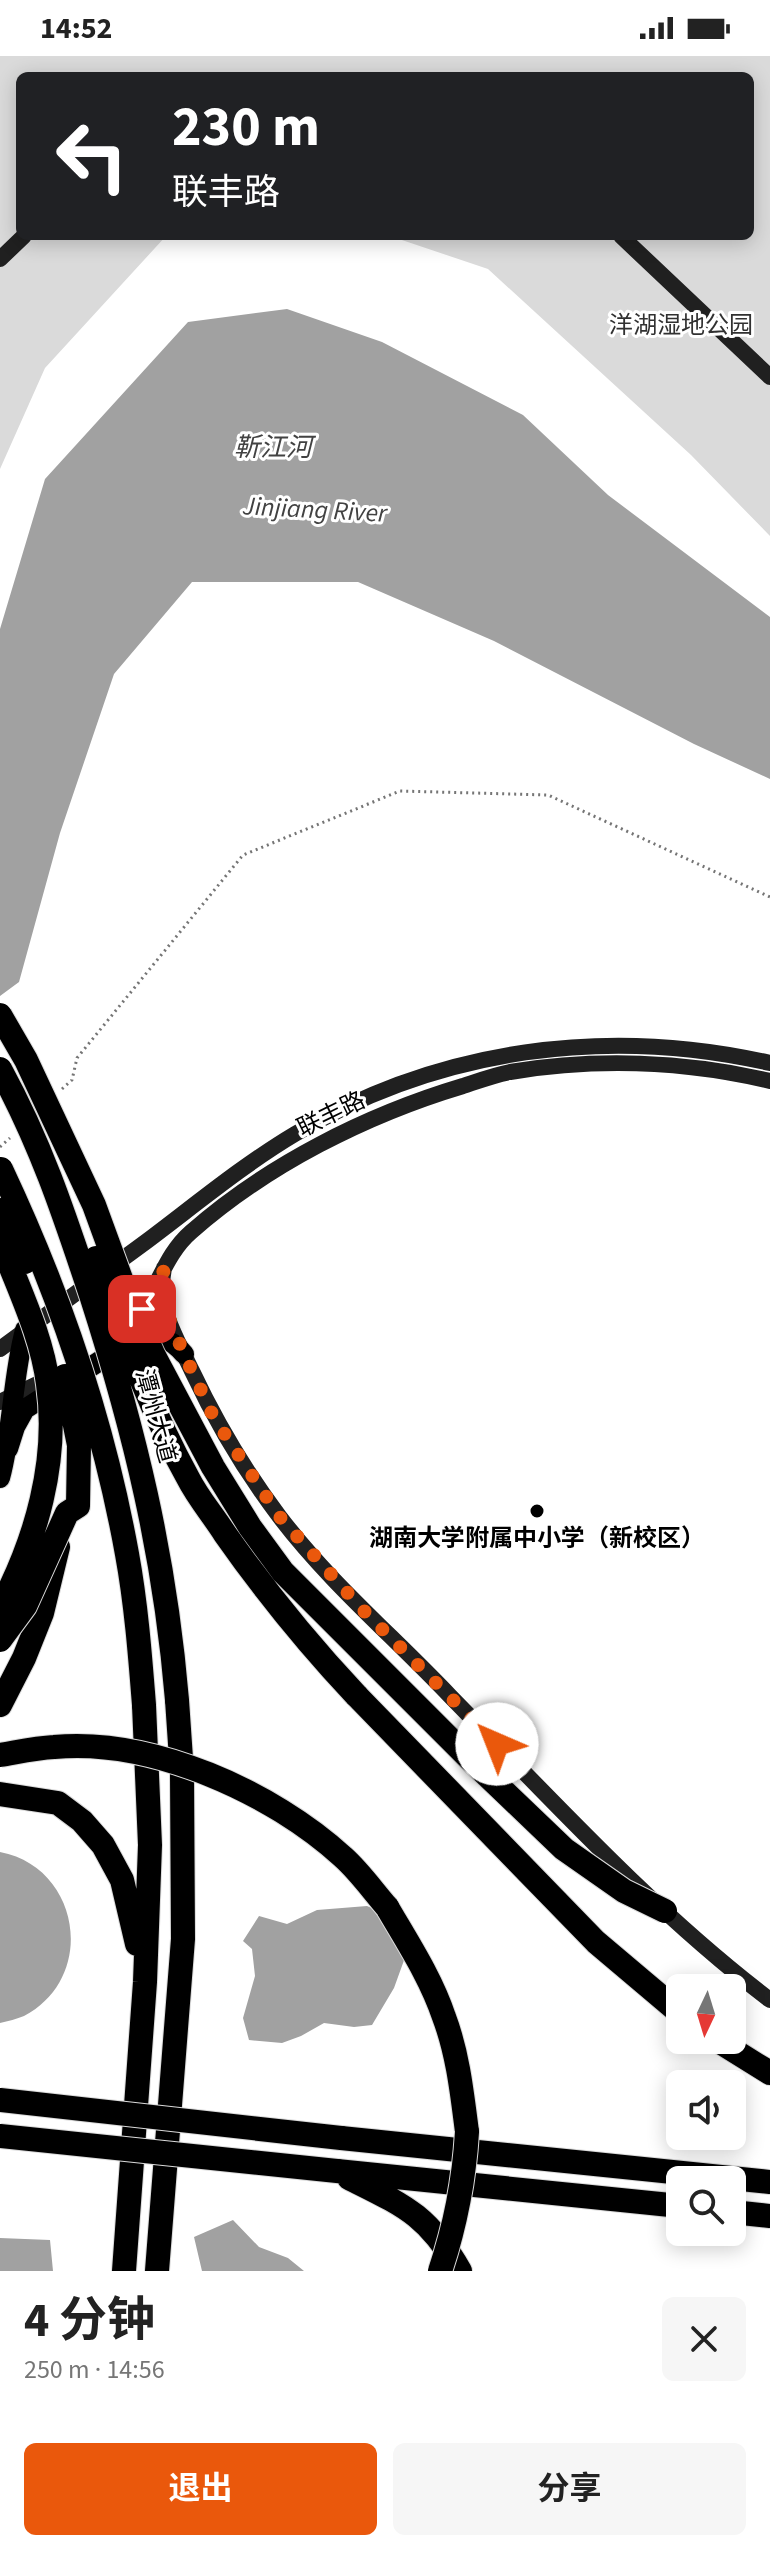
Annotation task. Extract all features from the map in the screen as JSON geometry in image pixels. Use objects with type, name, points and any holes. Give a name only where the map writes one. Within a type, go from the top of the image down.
[{"type":"highway","points":[[0,1015],[51,1090],[128,1298],[153,1354],[213,1467],[250,1527],[283,1572],[564,1849],[624,1891],[665,1911]]},
{"type":"highway","name":"潭州大道","points":[[0,1069],[51,1175],[123,1394],[159,1551],[171,1627],[182,1773],[183,1939],[157,2271]]},
{"type":"highway","points":[[51,1090],[86,1232],[134,1365],[183,1470],[256,1579],[307,1642],[356,1695],[596,1942],[666,2001]]},
{"type":"highway","points":[[0,1168],[36,1246],[102,1442],[127,1554],[144,1705],[150,1845],[145,1982],[124,2271]]},
{"type":"highway","points":[[0,1210],[34,1287],[63,1366],[79,1445],[78,1506],[67,1513],[25,1606],[0,1640]]},
{"type":"highway","points":[[0,1239],[40,1344],[49,1385],[50,1439],[40,1512],[18,1575],[0,1608]]},
{"type":"highway","points":[[0,1705],[42,1613],[67,1513]]},
{"type":"highway","points":[[0,1755],[56,1746],[123,1750],[211,1773],[277,1806],[344,1857],[387,1907],[422,1967],[445,2017],[461,2080],[467,2132],[465,2168],[456,2226],[440,2271]]},
{"type":"highway","points":[[0,1794],[58,1803],[82,1821],[103,1845],[122,1880],[145,1982]]},
{"type":"highway","points":[[739,2054],[770,2073]]},
{"type":"highway","points":[[0,2100],[770,2182]]},
{"type":"highway","points":[[0,2136],[666,2205]]},
{"type":"highway","points":[[337,2171],[405,2206],[435,2231],[460,2271]]},
{"type":"highway","points":[[746,2213],[770,2216]]},
{"type":"main road","points":[[0,247],[16,232]]},
{"type":"main road","points":[[0,259],[20,240]]},
{"type":"main road","points":[[625,240],[770,377]]},
{"type":"main road","points":[[639,240],[770,365]]},
{"type":"main road","name":"联丰路","points":[[0,1349],[240,1171],[295,1134],[355,1103],[437,1072],[519,1051],[614,1044],[684,1048],[770,1063]]},
{"type":"main road","name":"联丰路","points":[[6,1400],[55,1376],[129,1322],[142,1309],[172,1253],[190,1233],[261,1180],[308,1150],[421,1098],[507,1073],[564,1066],[641,1063],[703,1069],[770,1081]]},
{"type":"main road","points":[[164,1268],[161,1286],[163,1304],[214,1418],[279,1516],[307,1550],[362,1609],[665,1911],[712,1956],[770,2000]]},
{"type":"main road","points":[[8,1449],[6,1400],[25,1330]]},
{"type":"main road","points":[[0,1478],[15,1427],[25,1409],[134,1339],[147,1335],[163,1337],[184,1354]]},
{"type":"path","points":[[51,1090],[72,1080],[77,1058],[243,855],[400,791],[548,795],[770,897]]},
{"type":"path","points":[[0,1147],[10,1138]]},
{"type":"green space","name":"洋湖湿地公园","points":[[0,56],[770,56],[770,536],[691,455],[488,269],[402,240],[754,240],[754,72],[16,72],[16,240],[162,240],[45,368],[0,469]]},
{"type":"water","name":"靳江河","points":[[287,309],[382,342],[523,415],[608,495],[770,617],[770,779],[694,744],[494,641],[358,582],[192,582],[114,674],[60,833],[19,982],[0,996],[0,629],[45,479],[188,322]]},
{"type":"water","points":[[0,1852],[27,1862],[48,1878],[62,1900],[70,1925],[70,1951],[63,1976],[47,1998],[24,2016],[0,2023]]},
{"type":"water","points":[[367,1906],[395,1918],[407,1952],[394,1988],[372,2025],[354,2027],[324,2023],[282,2043],[249,2040],[243,2018],[255,1976],[252,1949],[243,1941],[259,1916],[287,1924],[317,1910]]},
{"type":"water","points":[[233,2220],[259,2247],[288,2258],[304,2271],[202,2271],[194,2237]]},
{"type":"water","points":[[0,2238],[50,2240],[53,2271],[0,2271]]},
{"type":"place","name":"湖南大学附属中小学（新校区）","points":[[537,1511]]},
{"type":"route","points":[[142,1309],[164,1268],[161,1286],[163,1304],[184,1354],[214,1418],[279,1516],[362,1609],[497,1744]]},
{"type":"water label","name":"Jinjiang River","points":[[315,509]]}]
